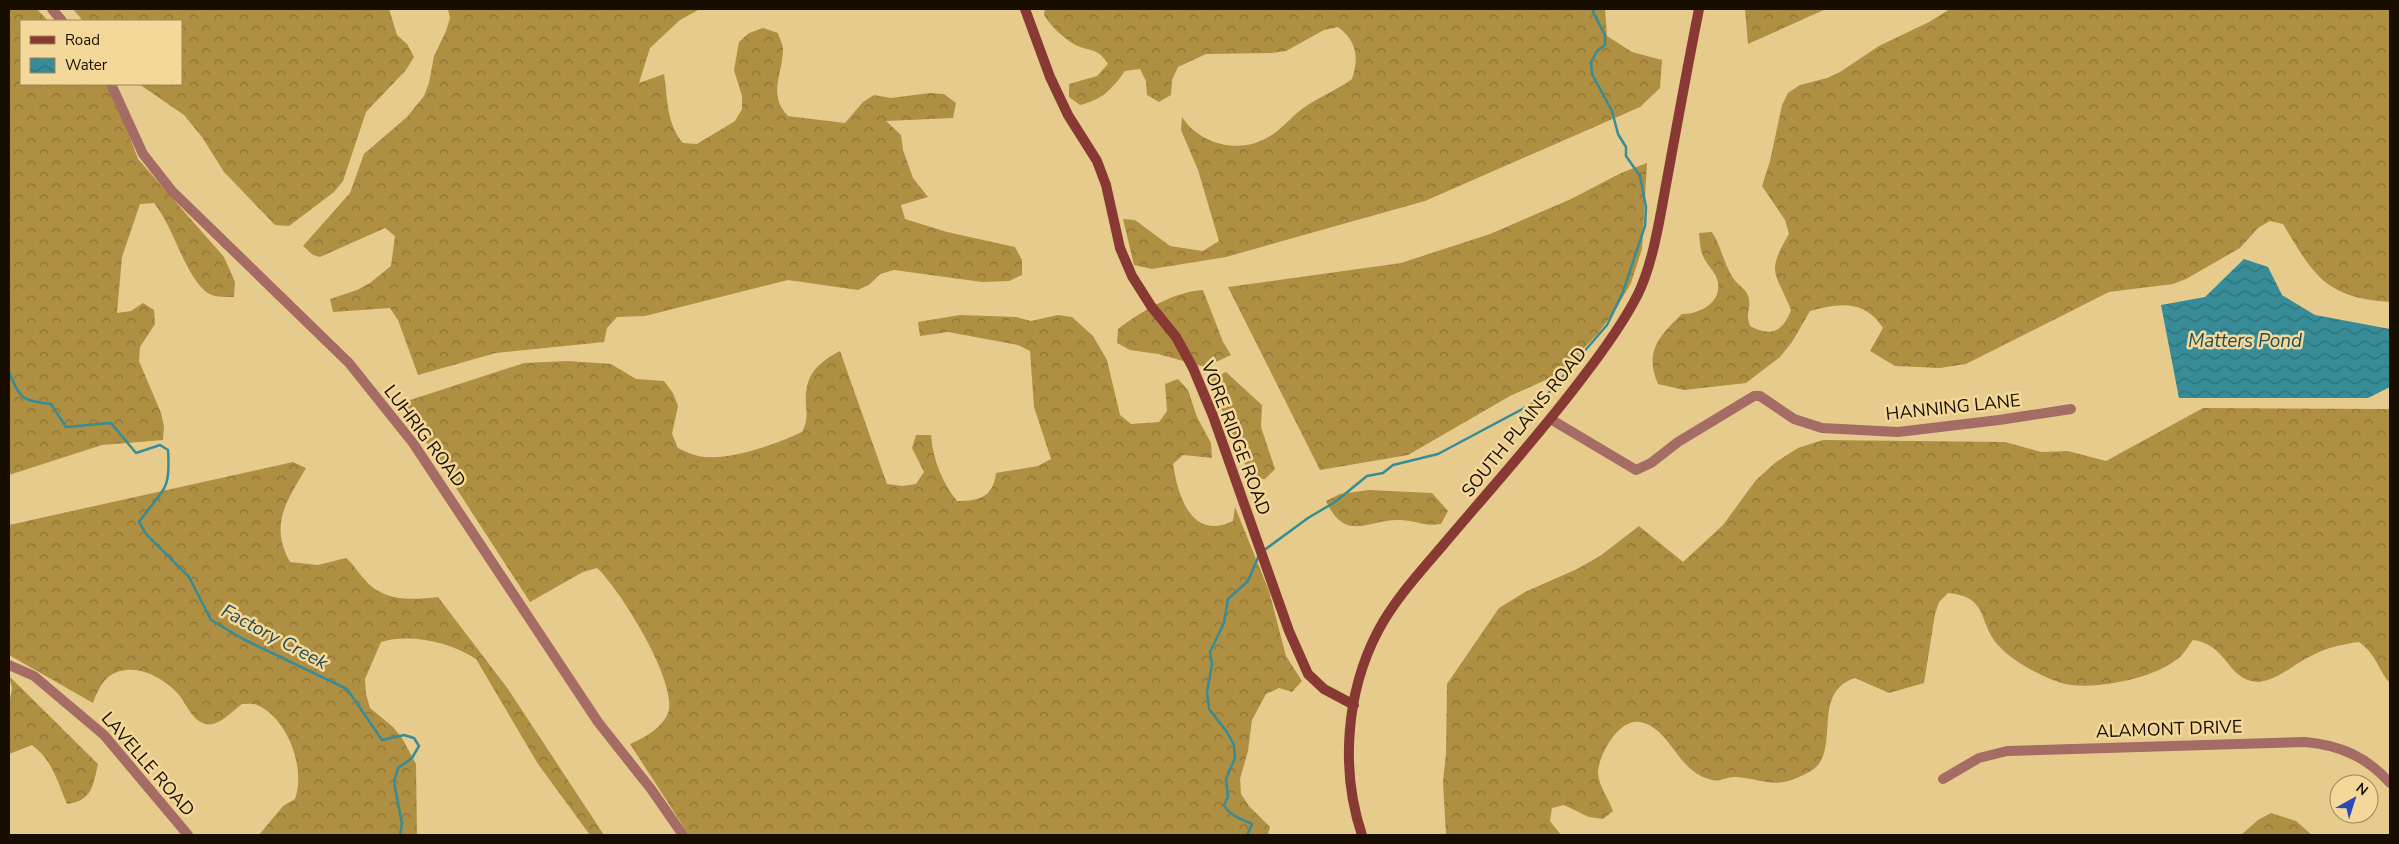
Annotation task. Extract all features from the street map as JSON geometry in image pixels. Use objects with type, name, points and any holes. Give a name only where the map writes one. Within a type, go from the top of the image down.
[{"type":"main road","name":"VORE RIDGE ROAD","points":[[1026,9],[1050,77],[1068,115],[1097,161],[1106,185],[1120,248],[1132,276],[1151,306],[1176,338],[1193,368],[1213,416],[1289,631],[1308,674],[1324,689],[1354,705]]},
{"type":"main road","name":"SOUTH PLAINS ROAD","points":[[1362,835],[1351,786],[1348,745],[1354,705],[1364,664],[1378,630],[1402,593],[1552,420],[1621,327],[1639,292],[1662,207],[1699,9]]},
{"type":"street","points":[[52,9],[61,20]]},
{"type":"street","name":"LUHRIG ROAD","points":[[111,85],[143,154],[172,191],[348,363],[413,443],[598,722],[651,789],[683,835]]},
{"type":"street","name":"HANNING LANE","points":[[1552,420],[1636,470],[1651,464],[1678,442],[1754,396],[1760,396],[1794,419],[1822,428],[1898,432],[2071,409]]},
{"type":"street","name":"LAVELLE ROAD","points":[[9,665],[34,676],[104,735],[188,835]]},
{"type":"street","name":"ALAMONT DRIVE","points":[[1943,779],[1979,758],[2007,751],[2305,742],[2332,746],[2354,753],[2376,768],[2390,783]]},
{"type":"green space","points":[[9,9],[37,9],[47,20],[20,20],[20,85],[107,85],[112,90],[138,159],[224,257],[235,282],[234,297],[214,296],[207,293],[190,271],[167,224],[154,203],[140,204],[122,257],[117,313],[131,311],[143,303],[154,310],[155,324],[140,347],[139,361],[161,413],[164,426],[163,440],[102,445],[9,475]]},
{"type":"green space","points":[[73,9],[389,9],[397,35],[407,44],[414,57],[406,70],[366,112],[343,181],[334,192],[289,226],[275,225],[224,172],[202,137],[184,115],[140,85],[182,85],[182,20],[82,20]]},
{"type":"green space","points":[[448,9],[700,9],[680,20],[650,48],[639,83],[664,74],[667,102],[673,127],[683,143],[697,144],[735,121],[742,109],[742,96],[734,70],[739,42],[749,33],[763,28],[778,33],[783,46],[777,92],[778,100],[788,116],[845,123],[863,102],[874,95],[891,98],[930,93],[944,94],[956,103],[953,118],[886,121],[901,135],[903,150],[913,178],[928,197],[901,205],[905,219],[947,232],[1015,247],[1022,260],[1022,275],[1009,281],[982,282],[894,270],[880,274],[870,284],[858,290],[788,280],[645,316],[617,317],[607,328],[604,342],[496,353],[418,375],[398,320],[390,308],[333,312],[330,299],[357,290],[370,283],[391,266],[395,236],[385,228],[320,257],[313,255],[303,246],[350,193],[364,154],[407,117],[424,96],[429,83],[434,56],[450,18]]},
{"type":"green space","points":[[1045,9],[1605,9],[1607,36],[1632,52],[1662,60],[1660,88],[1640,107],[1425,201],[1226,257],[1152,269],[1134,265],[1123,219],[1135,220],[1170,246],[1203,251],[1219,241],[1198,170],[1181,130],[1182,117],[1199,134],[1222,144],[1234,146],[1259,142],[1274,133],[1308,105],[1352,79],[1356,57],[1353,44],[1338,27],[1324,30],[1286,51],[1206,54],[1178,67],[1172,80],[1171,95],[1159,102],[1147,95],[1146,81],[1140,69],[1125,71],[1106,93],[1088,103],[1080,105],[1069,97],[1069,84],[1097,76],[1108,64],[1100,54],[1072,43],[1060,34],[1044,15]]},
{"type":"green space","points":[[1745,9],[1826,9],[1748,44]]},
{"type":"green space","points":[[1950,9],[2390,9],[2390,302],[2368,300],[2351,295],[2336,289],[2324,281],[2304,258],[2283,224],[2270,221],[2258,228],[2240,248],[2186,279],[2173,284],[2109,292],[1966,364],[1940,368],[1895,366],[1870,351],[1883,328],[1876,319],[1868,312],[1859,308],[1841,305],[1810,311],[1792,342],[1780,357],[1746,383],[1684,390],[1658,384],[1654,373],[1653,354],[1661,337],[1682,314],[1701,310],[1712,302],[1718,290],[1716,277],[1702,254],[1699,233],[1712,232],[1730,273],[1747,293],[1750,326],[1770,332],[1780,328],[1788,317],[1791,310],[1777,280],[1775,266],[1789,234],[1785,220],[1762,186],[1770,161],[1782,105],[1788,93],[1800,85],[1827,78],[1840,72],[1879,46],[1929,22]]},
{"type":"green space","points":[[1647,163],[1642,249],[1631,283],[1616,309],[1599,332],[1561,373],[1510,396],[1408,455],[1320,470],[1228,287],[1401,263],[1490,234],[1571,199],[1621,173]]},
{"type":"green space","points":[[1203,290],[1223,342],[1231,355],[1205,367],[1158,354],[1130,350],[1117,343],[1118,329],[1137,316],[1169,298]]},
{"type":"green space","points":[[960,315],[1016,317],[1031,321],[1058,315],[1072,317],[1093,336],[1107,360],[1120,415],[1131,424],[1159,422],[1167,411],[1165,384],[1178,379],[1188,390],[1197,417],[1211,443],[1212,458],[1183,455],[1173,464],[1183,501],[1189,512],[1197,520],[1207,525],[1219,526],[1233,521],[1235,507],[1269,591],[1286,656],[1302,681],[1292,692],[1279,688],[1266,694],[1252,720],[1248,751],[1240,779],[1241,794],[1249,806],[1270,827],[1268,835],[689,835],[630,744],[647,736],[662,723],[668,713],[669,699],[665,681],[656,660],[619,595],[597,568],[583,572],[530,602],[401,403],[524,363],[568,361],[611,364],[636,379],[664,381],[673,393],[678,406],[672,434],[678,448],[701,456],[728,456],[767,446],[802,432],[806,419],[806,396],[809,379],[818,366],[840,351],[887,484],[902,486],[916,484],[924,472],[912,448],[916,435],[931,435],[936,462],[952,494],[957,501],[972,500],[984,496],[992,488],[996,473],[1038,466],[1051,459],[1034,407],[1030,351],[1018,345],[948,332],[920,336],[918,322]]},
{"type":"green space","points":[[1226,372],[1262,405],[1261,427],[1275,469],[1265,479],[1251,478],[1209,380]]},
{"type":"green space","points":[[2203,408],[2390,409],[2390,683],[2382,673],[2374,657],[2359,642],[2340,645],[2322,651],[2274,677],[2259,682],[2243,678],[2212,647],[2193,640],[2179,658],[2153,673],[2107,684],[2065,684],[2039,674],[2005,652],[1992,637],[1977,605],[1961,595],[1948,593],[1939,602],[1935,614],[1924,683],[1889,693],[1855,678],[1841,685],[1833,696],[1829,709],[1825,750],[1820,762],[1805,774],[1777,783],[1734,777],[1717,780],[1709,779],[1701,776],[1686,764],[1656,729],[1640,722],[1632,722],[1618,731],[1606,747],[1599,765],[1598,777],[1613,811],[1603,819],[1589,817],[1564,805],[1552,808],[1550,821],[1561,835],[1446,835],[1443,782],[1446,753],[1447,684],[1499,608],[1525,592],[1577,569],[1600,556],[1639,526],[1683,562],[1723,525],[1756,480],[1776,462],[1798,448],[1823,440],[2005,442],[2041,452],[2068,451],[2106,461]]},
{"type":"green space","points":[[293,462],[306,468],[287,502],[281,524],[281,536],[290,562],[318,565],[346,558],[364,579],[380,592],[389,596],[408,599],[438,597],[508,689],[604,835],[590,835],[538,764],[476,659],[442,644],[404,638],[381,642],[365,679],[366,694],[370,708],[393,727],[402,738],[416,764],[417,835],[259,835],[283,806],[295,799],[298,787],[298,773],[292,746],[278,721],[268,712],[255,704],[242,704],[220,721],[206,724],[197,720],[180,696],[169,685],[148,673],[134,670],[119,671],[108,677],[98,691],[93,703],[9,655],[9,525]]},
{"type":"green space","points":[[1369,490],[1432,493],[1448,511],[1441,524],[1429,525],[1399,520],[1350,526],[1341,522],[1326,501],[1340,494]]},
{"type":"green space","points":[[9,676],[98,764],[93,786],[82,800],[67,804],[50,765],[32,745],[9,754],[9,705],[12,688]]},
{"type":"green space","points":[[2271,813],[2296,821],[2312,835],[2241,835],[2258,820]]},
{"type":"water","name":"Matters Pond","points":[[2244,259],[2268,267],[2282,295],[2315,315],[2390,329],[2390,387],[2368,398],[2179,398],[2161,305],[2205,297]]},
{"type":"waterway","points":[[1263,551],[1308,518],[1335,502],[1367,476],[1383,473],[1393,465],[1438,454],[1545,397],[1607,325],[1623,292],[1645,226],[1646,207],[1640,176],[1626,156],[1626,147],[1618,134],[1612,111],[1592,74],[1591,62],[1597,51],[1605,45],[1605,35],[1593,12],[1595,9]]},
{"type":"waterway","name":"Factory Creek","points":[[9,372],[16,388],[23,397],[51,404],[66,427],[111,423],[136,453],[160,445],[168,450],[169,464],[166,483],[159,496],[139,522],[146,534],[189,577],[211,620],[243,639],[347,689],[382,740],[404,735],[414,738],[419,746],[412,758],[398,768],[394,782],[402,824],[400,835]]},
{"type":"waterway","points":[[1247,835],[1252,824],[1233,815],[1224,805],[1228,797],[1226,779],[1235,758],[1234,745],[1227,732],[1209,709],[1207,692],[1212,664],[1210,652],[1224,623],[1228,599],[1248,581],[1259,555]]}]
